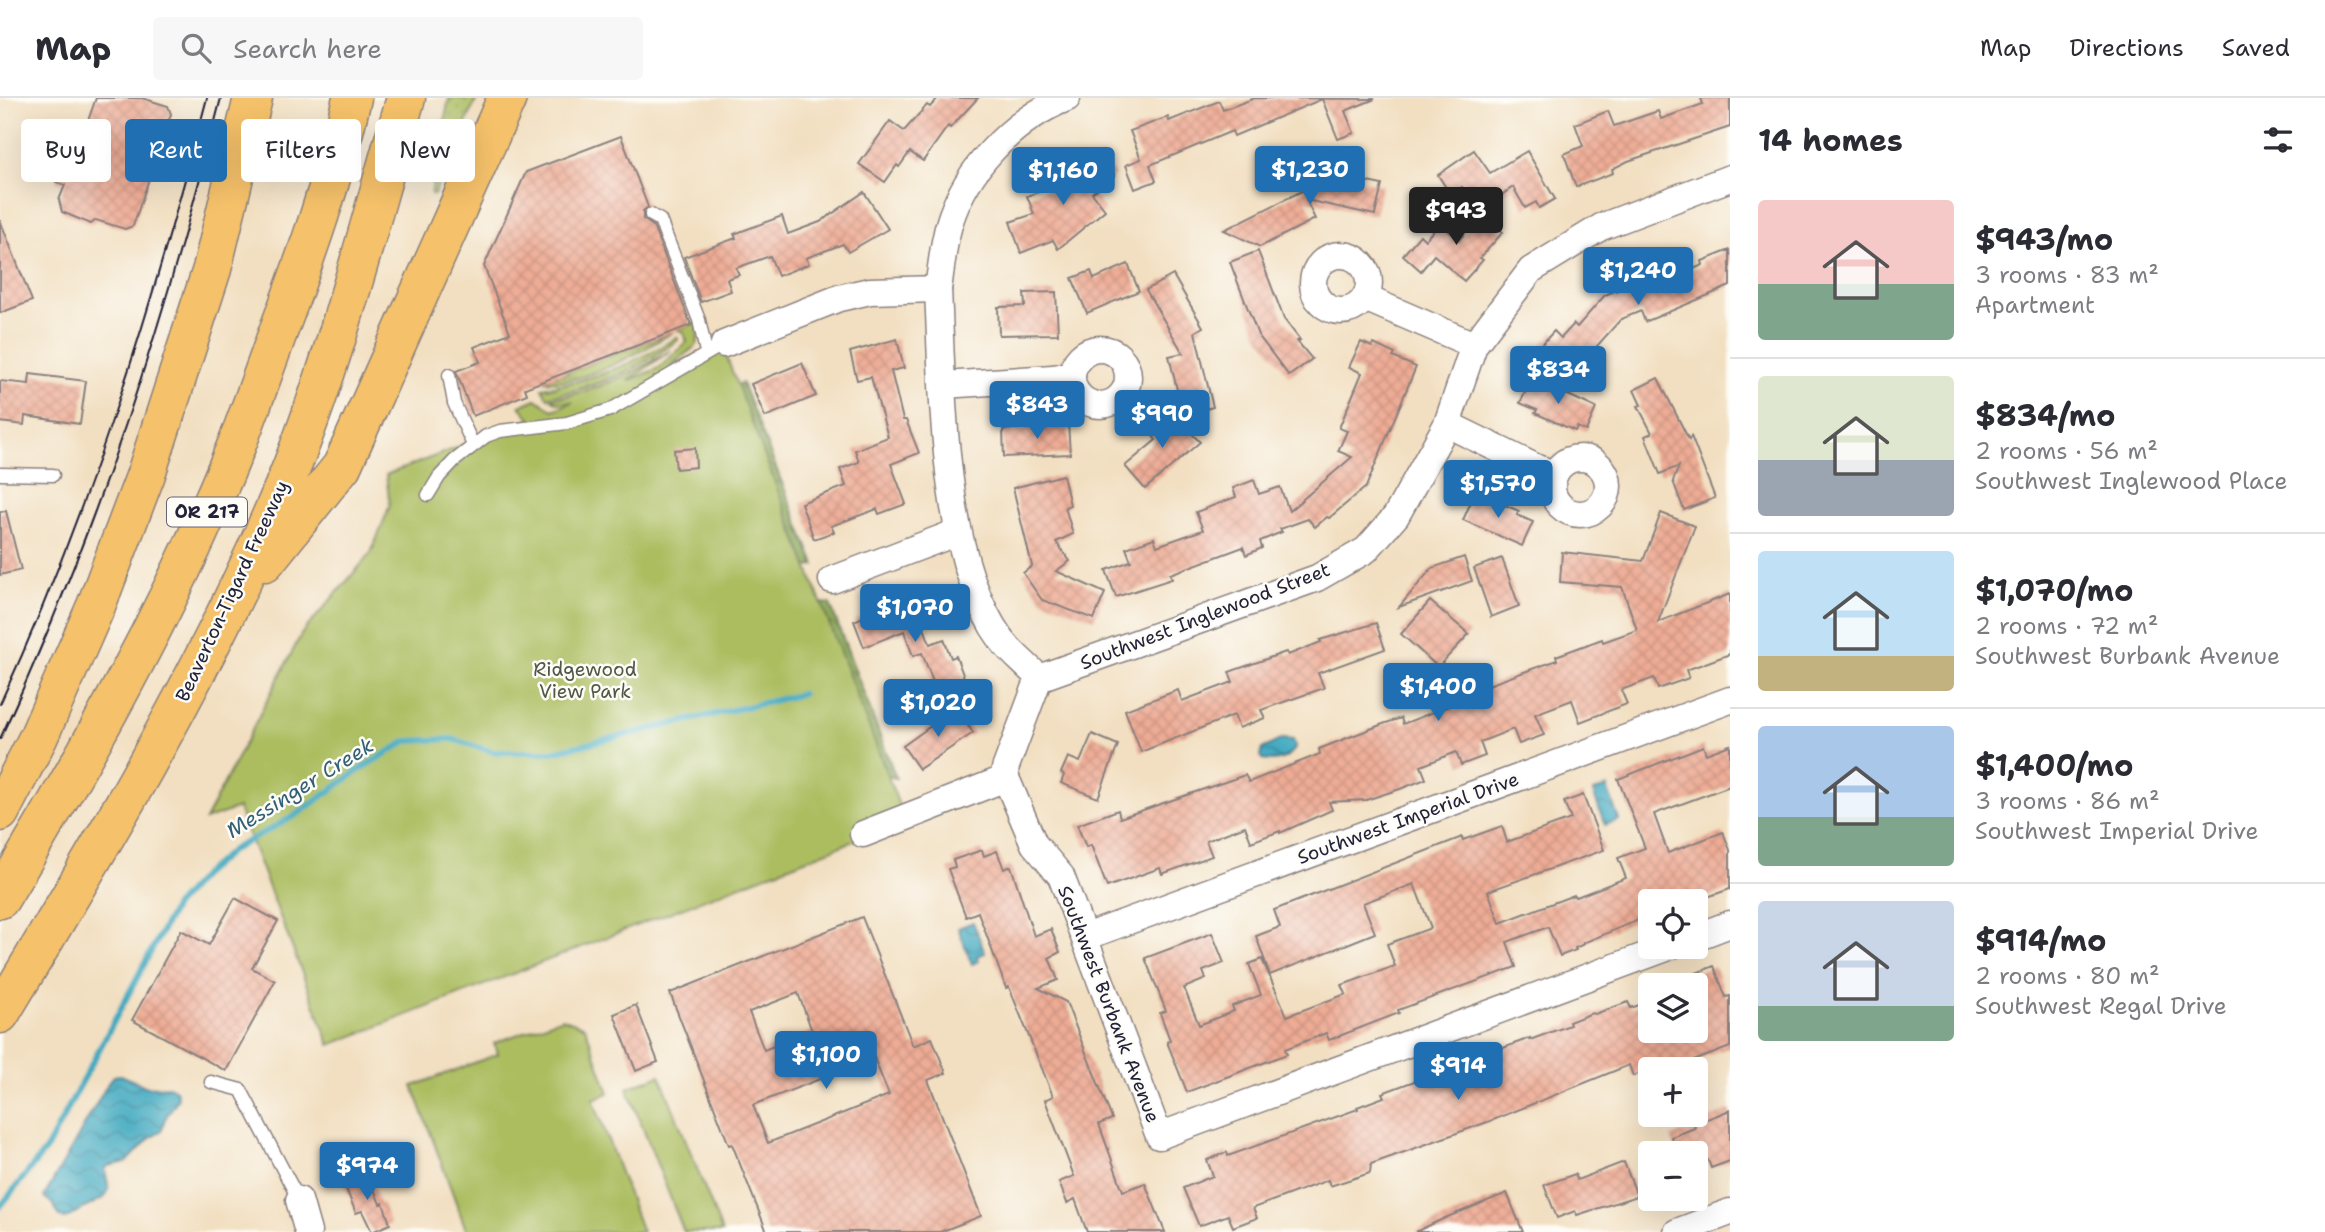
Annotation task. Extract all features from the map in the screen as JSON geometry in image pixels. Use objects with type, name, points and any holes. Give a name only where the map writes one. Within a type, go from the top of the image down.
[{"type":"highway","points":[[0,812],[38,738],[96,606],[146,474],[212,269],[253,98]]},
{"type":"highway","name":"OR 217","points":[[0,899],[70,783],[129,675],[237,445],[294,291],[335,169],[352,98]]},
{"type":"highway","name":"Beaverton-Tigard Freeway","points":[[0,1014],[183,698],[270,521],[324,380],[406,98]]},
{"type":"highway","points":[[225,613],[342,466],[507,98]]},
{"type":"street","points":[[863,834],[1006,778],[1006,760],[1039,678],[1001,640],[976,594],[958,532],[950,473],[938,289],[953,211],[962,190],[1013,130],[1067,98]]},
{"type":"street","name":"Southwest Inglewood Street","points":[[1039,678],[1317,578],[1366,551],[1396,516],[1447,424],[1474,345],[1531,270],[1601,227],[1730,178]]},
{"type":"street","points":[[715,348],[839,298],[870,291],[938,289]]},
{"type":"street","points":[[1365,298],[1474,345]]},
{"type":"street","points":[[943,384],[1053,378],[1072,374]]},
{"type":"street","points":[[1447,424],[1537,468],[1555,474]]},
{"type":"street","points":[[832,580],[958,532]]},
{"type":"street","name":"Southwest Imperial Drive","points":[[1085,937],[1730,699]]},
{"type":"street","name":"Southwest Burbank Avenue","points":[[1006,778],[1034,844],[1061,876],[1159,1136],[1638,958]]},
{"type":"street","points":[[1708,932],[1730,924]]},
{"type":"street","points":[[299,1200],[308,1232]]},
{"type":"street","points":[[1677,1232],[1730,1212]]},
{"type":"lane","points":[[428,495],[439,477],[486,436],[500,431],[567,423],[610,410],[715,348],[699,320],[660,220],[651,215]]},
{"type":"lane","points":[[449,375],[454,403],[473,445]]},
{"type":"lane","points":[[0,474],[53,475]]},
{"type":"lane","points":[[211,1082],[241,1090],[299,1200]]},
{"type":"green space","points":[[449,98],[477,98],[468,119],[445,119]]},
{"type":"green space","points":[[433,182],[440,182],[434,195],[431,194]]},
{"type":"green space","name":"Ridgewood View Park","points":[[697,322],[696,346],[669,366],[722,345],[905,821],[330,1045],[238,808],[205,820],[302,633],[371,553],[390,505],[386,475],[531,419],[520,406],[536,399],[553,410],[573,402],[558,403],[551,399],[614,380],[671,350],[628,381],[659,368],[687,342],[684,333],[678,330]]},
{"type":"green space","points":[[673,332],[628,358],[593,373],[559,381],[544,381]]},
{"type":"green space","points":[[677,337],[678,340],[648,360],[600,382],[547,397],[542,388],[578,381],[612,370]]},
{"type":"green space","points":[[742,383],[815,565],[796,565],[736,387]]},
{"type":"green space","points":[[814,602],[830,604],[896,778],[887,776]]},
{"type":"green space","points":[[562,1018],[585,1027],[609,1093],[593,1099],[642,1232],[467,1232],[413,1086],[498,1054],[494,1043]]},
{"type":"green space","points":[[660,1075],[722,1232],[684,1232],[627,1088]]},
{"type":"water","points":[[1282,739],[1293,740],[1296,747],[1290,754],[1273,761],[1264,760],[1260,756],[1262,749]]},
{"type":"water","points":[[1607,787],[1619,820],[1605,825],[1593,792]]},
{"type":"water","points":[[973,922],[985,953],[977,956],[979,961],[972,964],[958,928]]},
{"type":"water","points":[[121,1075],[147,1087],[169,1086],[176,1090],[178,1098],[166,1117],[162,1130],[127,1162],[108,1166],[105,1170],[109,1189],[105,1197],[65,1219],[60,1217],[53,1204],[44,1197],[108,1083],[114,1076]]},
{"type":"building","points":[[96,98],[142,98],[168,106],[171,114],[169,119],[125,119],[125,182],[148,182],[133,226],[125,229],[96,220],[91,224],[62,212],[59,200],[65,185],[56,182],[111,182],[111,119],[89,119]]},
{"type":"building","points":[[938,98],[978,98],[950,128],[948,126],[923,161],[910,152],[885,182],[859,164],[890,121],[904,131],[927,105],[930,107]]},
{"type":"building","points":[[1255,98],[1375,99],[1345,111],[1354,133],[1338,139],[1322,99],[1234,136],[1232,131],[1150,165],[1156,181],[1135,189],[1126,165],[1141,159],[1130,131],[1168,117],[1169,121],[1219,101],[1223,110]]},
{"type":"building","points":[[1701,98],[1730,98],[1730,127],[1628,161],[1612,169],[1613,173],[1576,187],[1564,154],[1583,146],[1575,124],[1608,111],[1614,126],[1658,111],[1661,119],[1703,104]]},
{"type":"building","points":[[621,136],[648,207],[643,211],[643,219],[653,226],[691,325],[525,388],[527,394],[473,416],[456,371],[480,362],[474,347],[510,333],[484,266],[526,172]]},
{"type":"building","points":[[1474,150],[1490,173],[1527,151],[1555,199],[1539,208],[1536,202],[1525,208],[1513,187],[1479,211],[1462,187],[1450,194],[1438,175]]},
{"type":"building","points":[[1100,156],[1115,175],[1092,193],[1105,210],[1058,249],[1053,240],[1021,253],[1010,222],[1034,214],[1027,196],[1049,188],[1081,163],[1089,164]]},
{"type":"building","points":[[1335,164],[1359,170],[1358,180],[1382,185],[1375,215],[1306,200],[1315,219],[1260,247],[1224,230],[1322,181],[1324,171],[1332,173]]},
{"type":"building","points":[[864,192],[888,229],[848,252],[843,244],[806,258],[809,264],[778,276],[770,256],[736,268],[739,275],[727,279],[731,291],[701,302],[684,257],[736,238],[734,234],[782,216],[788,234],[820,222]]},
{"type":"building","points":[[1482,213],[1503,232],[1464,281],[1434,255],[1421,271],[1403,255],[1420,235],[1425,240],[1440,223],[1459,240]]},
{"type":"building","points":[[0,220],[32,301],[0,313]]},
{"type":"building","points":[[1730,250],[1730,286],[1645,322],[1641,311],[1621,319],[1572,374],[1540,346],[1554,331],[1561,338],[1574,324],[1577,327],[1605,295],[1622,288],[1621,285],[1662,268],[1667,280],[1703,265],[1702,261]]},
{"type":"building","points":[[1258,251],[1284,319],[1312,359],[1289,376],[1258,335],[1230,262]]},
{"type":"building","points":[[1128,264],[1139,291],[1087,313],[1072,278],[1091,271],[1094,279]]},
{"type":"building","points":[[1173,275],[1203,327],[1195,332],[1213,407],[1183,415],[1169,356],[1183,353],[1146,290]]},
{"type":"building","points":[[1056,292],[1058,334],[999,335],[998,307],[1025,306],[1024,293]]},
{"type":"building","points":[[897,339],[904,368],[891,371],[903,420],[906,420],[919,453],[891,464],[906,504],[879,514],[877,509],[831,526],[834,532],[814,539],[801,503],[846,486],[840,469],[859,462],[855,450],[888,437],[871,377],[857,380],[850,352]]},
{"type":"building","points":[[1361,342],[1372,347],[1374,344],[1395,354],[1393,357],[1416,367],[1366,487],[1315,527],[1308,519],[1280,529],[1282,532],[1260,541],[1262,548],[1246,555],[1243,547],[1170,574],[1172,579],[1116,597],[1106,570],[1131,561],[1126,548],[1154,538],[1157,546],[1203,530],[1196,512],[1236,497],[1233,488],[1254,480],[1259,494],[1280,487],[1289,511],[1352,457],[1338,451],[1347,431],[1339,428],[1362,373],[1349,367]]},
{"type":"building","points":[[802,363],[816,396],[765,417],[751,384]]},
{"type":"building","points":[[30,374],[86,381],[80,424],[25,416],[24,425],[0,422],[0,381],[29,384]]},
{"type":"building","points":[[1532,378],[1596,408],[1586,431],[1577,427],[1575,431],[1535,413],[1537,410],[1520,403]]},
{"type":"building","points":[[1658,378],[1689,440],[1691,436],[1715,498],[1684,510],[1673,481],[1679,466],[1660,474],[1645,436],[1652,433],[1638,406],[1641,405],[1634,390]]},
{"type":"building","points":[[1169,411],[1200,442],[1145,489],[1125,466],[1156,440],[1148,430]]},
{"type":"building","points":[[1068,423],[1070,454],[1004,457],[1003,430]]},
{"type":"building","points":[[695,448],[696,467],[676,469],[674,450]]},
{"type":"building","points":[[1063,475],[1070,505],[1065,507],[1073,534],[1056,542],[1070,561],[1056,571],[1105,593],[1094,619],[1042,600],[1023,573],[1032,566],[1013,488]]},
{"type":"building","points":[[1474,495],[1519,511],[1517,515],[1533,522],[1522,546],[1463,520]]},
{"type":"building","points":[[6,511],[21,570],[0,575],[0,512]]},
{"type":"building","points":[[1661,513],[1695,526],[1658,622],[1730,594],[1730,654],[1686,670],[1689,678],[1658,689],[1654,678],[1621,690],[1627,704],[1580,722],[1572,700],[1535,714],[1544,735],[1519,744],[1513,729],[1480,742],[1485,756],[1461,765],[1456,752],[1421,766],[1426,779],[1366,800],[1329,802],[1332,810],[1280,833],[1251,842],[1245,826],[1206,841],[1212,856],[1162,874],[1160,868],[1107,887],[1091,845],[1086,847],[1077,825],[1118,810],[1120,818],[1245,775],[1249,782],[1320,754],[1319,749],[1383,724],[1401,718],[1403,724],[1449,706],[1447,700],[1557,660],[1556,656],[1602,639],[1603,642],[1637,630],[1622,587],[1560,582],[1562,552],[1643,561]]},
{"type":"building","points":[[1464,557],[1472,581],[1399,607],[1432,568]]},
{"type":"building","points":[[1502,558],[1519,606],[1491,617],[1474,568]]},
{"type":"building","points":[[912,595],[930,644],[944,639],[951,658],[956,656],[968,688],[941,703],[922,653],[913,656],[904,631],[864,647],[854,621]]},
{"type":"building","points":[[1430,601],[1469,634],[1438,667],[1401,634]]},
{"type":"building","points":[[1376,623],[1385,649],[1318,673],[1324,688],[1261,710],[1265,718],[1239,728],[1234,715],[1141,752],[1125,710],[1178,690],[1182,701],[1233,682],[1229,672],[1286,652],[1288,655],[1321,642],[1320,640]]},
{"type":"building","points":[[956,708],[973,733],[919,769],[903,746]]},
{"type":"building","points":[[1092,734],[1118,745],[1098,798],[1061,783],[1064,775],[1061,773],[1068,757],[1080,762]]},
{"type":"building","points":[[1730,745],[1730,786],[1654,814],[1668,853],[1723,832],[1730,850],[1730,889],[1708,897],[1708,889],[1638,889],[1638,920],[1583,943],[1575,948],[1576,950],[1560,956],[1548,927],[1507,942],[1516,967],[1398,1010],[1399,1013],[1329,1040],[1326,1033],[1285,1049],[1287,1054],[1187,1092],[1167,1042],[1170,1040],[1160,1013],[1166,1011],[1145,958],[1212,933],[1224,963],[1203,971],[1206,979],[1184,988],[1199,1025],[1234,1011],[1232,1006],[1261,995],[1249,964],[1262,959],[1287,1016],[1346,994],[1342,985],[1395,966],[1387,944],[1431,928],[1414,884],[1363,903],[1375,933],[1270,975],[1256,936],[1280,927],[1274,910],[1462,837],[1463,840],[1502,826],[1507,842],[1571,819],[1564,802],[1583,795],[1604,850],[1488,891],[1500,923],[1574,895],[1579,896],[1626,878],[1618,858],[1645,848],[1618,779],[1703,746],[1706,754]]},
{"type":"building","points":[[982,850],[984,856],[997,851],[1004,869],[1011,866],[1034,936],[1051,929],[1060,952],[1049,958],[1058,980],[1038,988],[1066,1002],[1112,1119],[1099,1124],[1123,1191],[1145,1183],[1165,1232],[1087,1232],[1075,1199],[1067,1203],[1059,1182],[1074,1176],[1045,1100],[1053,1096],[1009,987],[1006,988],[978,912],[966,917],[948,869],[955,867],[953,860]]},
{"type":"building","points":[[235,898],[278,921],[252,968],[275,981],[226,1071],[132,1020],[181,930],[209,945]]},
{"type":"building","points":[[862,917],[913,1046],[932,1038],[946,1073],[928,1080],[981,1216],[940,1232],[767,1232],[732,1144],[729,1145],[670,993]],"holes":[[[798,993],[812,1031],[764,1050],[749,1012]],[[874,1058],[889,1095],[768,1143],[753,1105]]]},
{"type":"building","points":[[1714,966],[1726,997],[1730,996],[1730,1047],[1704,1057],[1638,1057],[1638,1074],[1633,1076],[1629,1065],[1493,1120],[1371,1164],[1370,1173],[1330,1186],[1328,1180],[1253,1208],[1257,1218],[1233,1227],[1228,1215],[1199,1226],[1183,1188],[1213,1176],[1207,1160],[1227,1152],[1228,1156],[1358,1109],[1357,1107],[1384,1097],[1382,1093],[1570,1025],[1569,1022],[1592,1013],[1628,1002],[1631,1008],[1638,1005],[1638,1043],[1708,1043],[1708,973],[1696,973]]},
{"type":"building","points":[[636,1005],[658,1062],[636,1071],[614,1014]]},
{"type":"building","points":[[1730,1110],[1730,1161],[1711,1168],[1708,1141],[1672,1141],[1671,1137],[1695,1127],[1708,1127],[1708,1119]]},
{"type":"building","points":[[1624,1162],[1637,1196],[1577,1215],[1575,1211],[1557,1218],[1544,1185],[1575,1174],[1577,1180]]},
{"type":"building","points":[[368,1174],[390,1224],[372,1232],[362,1211],[356,1213],[344,1184]]},
{"type":"building","points":[[1507,1193],[1523,1232],[1415,1232],[1445,1218]]},
{"type":"waterway","name":"Messinger Creek","points":[[0,1207],[47,1148],[175,906],[202,876],[232,850],[296,815],[365,766],[407,741],[452,739],[494,752],[552,752],[802,694]]},
{"type":"tram line","points":[[0,704],[63,556],[117,405],[164,253],[207,98]]},
{"type":"tram line","points":[[0,739],[68,583],[126,424],[176,262],[221,98]]}]
